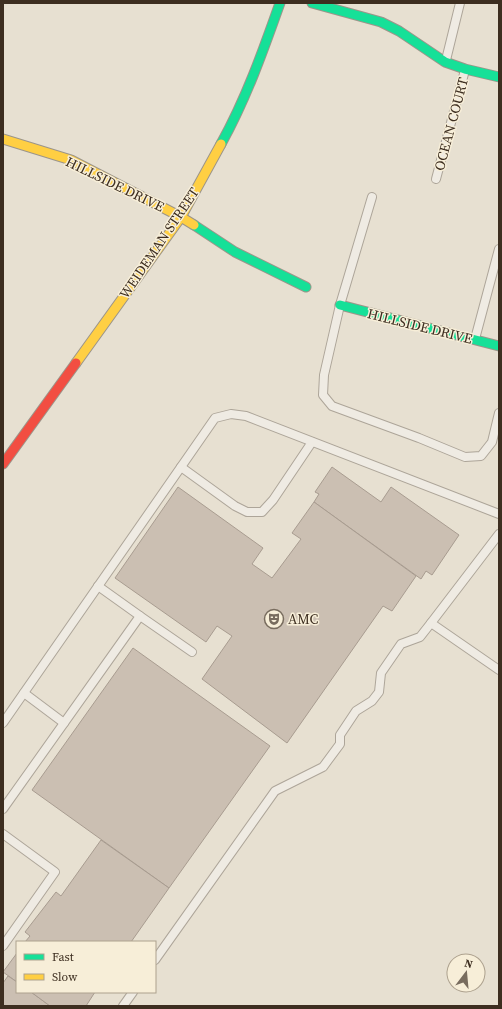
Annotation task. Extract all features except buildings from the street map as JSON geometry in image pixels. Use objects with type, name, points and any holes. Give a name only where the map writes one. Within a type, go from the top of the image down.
[{"type":"street","name":"WEIDEMAN STREET","points":[[3,464],[181,217],[234,121],[259,62],[280,3]]},
{"type":"street","points":[[312,3],[381,22],[399,31],[445,62],[465,69],[499,77]]},
{"type":"street","name":"HILLSIDE DRIVE","points":[[3,139],[71,160],[181,217],[235,252],[306,287]]},
{"type":"street","name":"HILLSIDE DRIVE","points":[[340,305],[499,346]]},
{"type":"lane","points":[[445,62],[460,3]]},
{"type":"lane","name":"OCEAN COURT","points":[[436,179],[465,69]]},
{"type":"lane","points":[[372,197],[340,305],[324,374],[323,395],[332,406],[419,438],[465,457],[481,456],[492,442],[499,413]]},
{"type":"lane","points":[[475,340],[499,249]]},
{"type":"lane","points":[[3,723],[215,418],[231,414],[246,416],[499,514]]},
{"type":"lane","points":[[181,467],[235,506],[247,512],[262,512],[273,500],[312,442]]},
{"type":"lane","points":[[156,959],[275,791],[323,767],[340,744],[340,735],[356,711],[372,701],[379,692],[381,673],[401,644],[420,637],[499,534]]},
{"type":"lane","points":[[98,586],[192,652]]},
{"type":"lane","points":[[3,809],[140,616]]},
{"type":"lane","points":[[431,623],[499,670]]},
{"type":"lane","points":[[24,693],[64,723]]},
{"type":"lane","points":[[3,834],[55,872],[3,946]]},
{"type":"lane","points":[[123,1006],[132,993]]},
{"type":"traffic: fast","points":[[221,144],[246,92],[280,3]]},
{"type":"traffic: fast","points":[[312,3],[381,22],[399,31],[445,62],[465,69],[499,77]]},
{"type":"traffic: fast","points":[[194,225],[235,252],[306,287]]},
{"type":"traffic: fast","points":[[340,305],[499,346]]},
{"type":"traffic: slow","points":[[3,139],[71,160],[194,225]]},
{"type":"traffic: slow","points":[[76,363],[181,217],[221,144]]},
{"type":"traffic: jam","points":[[3,464],[76,363]]},
{"type":"place","name":"AMC","points":[[274,619]]}]
